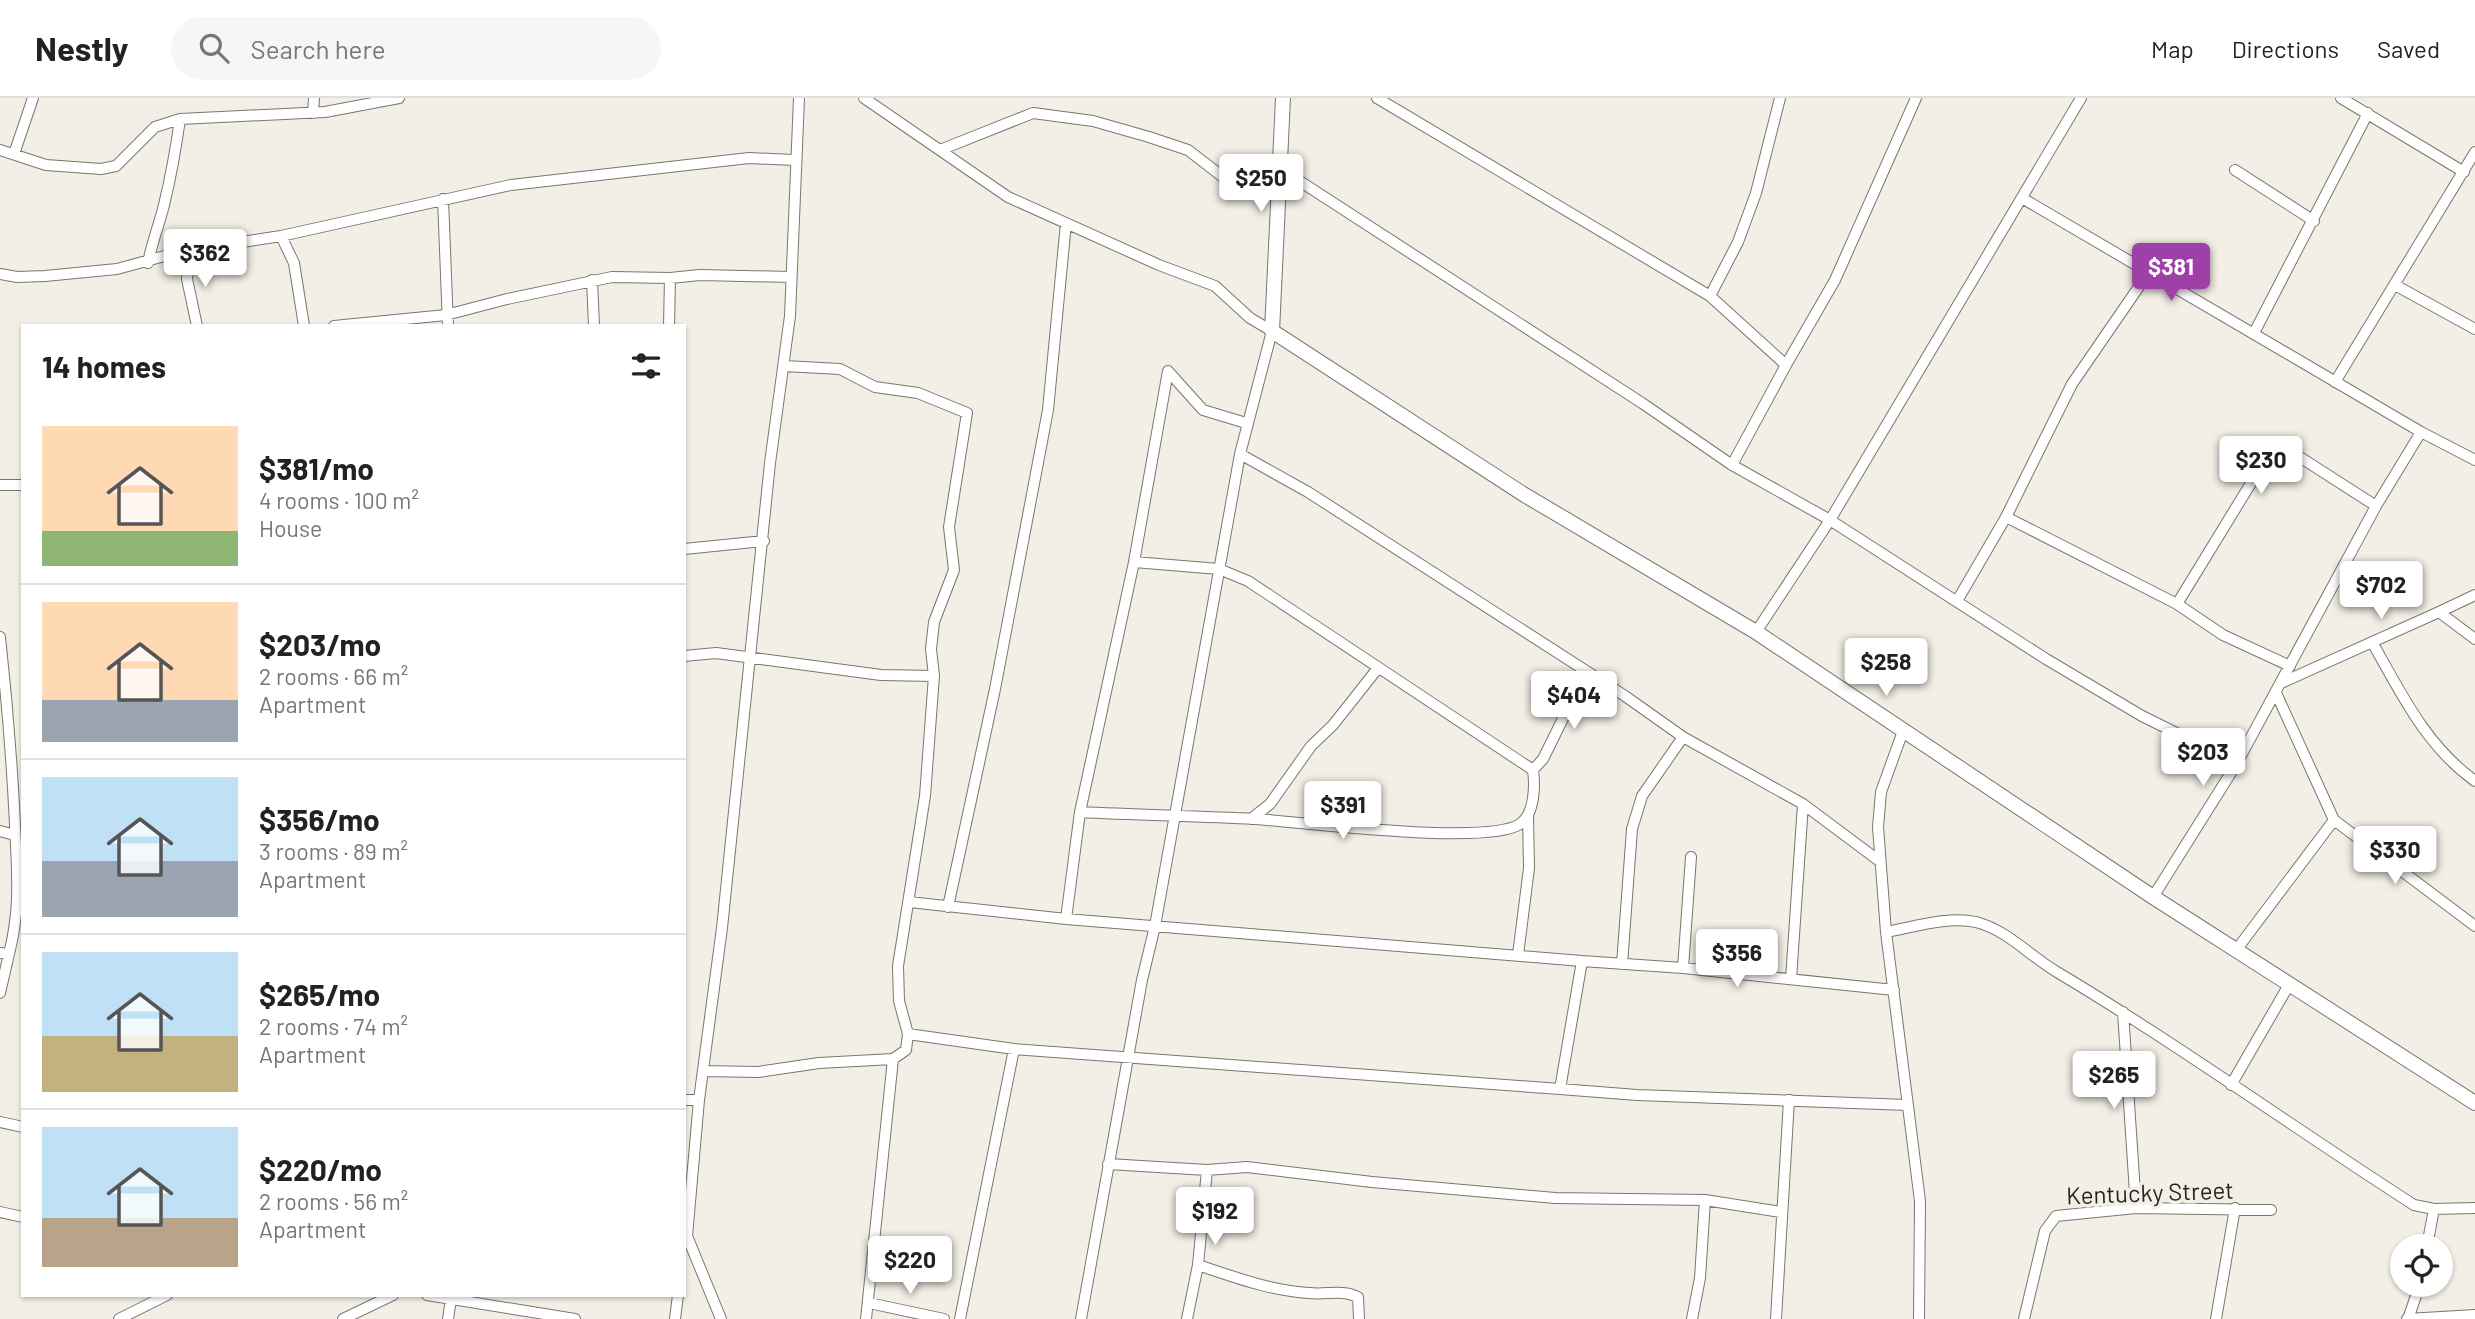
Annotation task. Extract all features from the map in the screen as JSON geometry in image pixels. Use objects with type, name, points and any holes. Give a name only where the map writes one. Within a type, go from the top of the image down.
[{"type":"street","points":[[14,154],[33,98]]},
{"type":"street","points":[[313,113],[314,98]]},
{"type":"street","points":[[0,150],[46,165],[101,169],[116,166],[155,127],[180,119],[313,113],[344,110],[400,98]]},
{"type":"street","points":[[720,1319],[686,1236],[699,1100],[722,928],[770,463],[790,316],[794,160],[799,98]]},
{"type":"street","points":[[864,98],[1009,197],[1159,265],[1215,286],[1250,318],[1523,494],[1756,632],[2153,897],[2475,1103]]},
{"type":"street","points":[[1081,1319],[1240,454],[1272,331],[1283,98]]},
{"type":"street","points":[[1377,98],[1710,296],[1786,365]]},
{"type":"street","points":[[1710,296],[1738,242],[1756,193],[1779,100],[1766,98]]},
{"type":"street","points":[[1732,465],[1835,280],[1916,98]]},
{"type":"street","points":[[1756,632],[1830,520],[2081,98]]},
{"type":"street","points":[[2341,98],[2464,172]]},
{"type":"street","points":[[940,150],[1033,113],[1093,121],[1149,137],[1188,150],[1232,184],[1279,190]]},
{"type":"street","points":[[2254,333],[2368,113]]},
{"type":"street","points":[[148,262],[153,233],[163,209],[180,119]]},
{"type":"street","points":[[2335,382],[2475,152]]},
{"type":"street","points":[[0,274],[17,277],[54,276],[148,262],[190,250],[281,236],[511,185],[749,158],[794,160]]},
{"type":"street","points":[[1280,169],[1642,402],[1732,465],[1830,520],[2142,716],[2237,763]]},
{"type":"street","points":[[2235,170],[2314,221]]},
{"type":"street","points":[[2022,198],[2421,432],[2475,460]]},
{"type":"street","points":[[443,199],[447,320]]},
{"type":"street","points":[[948,907],[995,688],[1048,410],[1066,223]]},
{"type":"street","points":[[281,236],[294,263],[304,324]]},
{"type":"street","points":[[190,250],[187,279],[197,324]]},
{"type":"street","points":[[1957,601],[2006,517],[2072,384],[2149,272]]},
{"type":"street","points":[[372,324],[447,320],[592,280],[612,277],[791,277]]},
{"type":"street","points":[[669,324],[670,278]]},
{"type":"street","points":[[592,280],[593,324]]},
{"type":"street","points":[[2395,285],[2475,329]]},
{"type":"street","points":[[704,1071],[758,1072],[819,1063],[893,1059],[906,1050],[908,1034],[897,983],[925,796],[934,676],[931,649],[934,622],[954,570],[949,527],[967,414],[918,393],[875,387],[840,369],[784,366]]},
{"type":"street","points":[[1066,919],[1080,812],[1134,562],[1168,371],[1203,410],[1246,424]]},
{"type":"street","points":[[2153,897],[2237,763],[2376,506],[2421,432]]},
{"type":"street","points":[[2177,604],[2267,457],[2279,451],[2295,454],[2376,506]]},
{"type":"street","points":[[1240,454],[1308,492],[1625,696],[1683,737],[1803,804],[1878,860]]},
{"type":"street","points":[[0,485],[21,485]]},
{"type":"street","points":[[2006,517],[2177,604],[2223,635],[2290,666]]},
{"type":"street","points":[[686,550],[764,541]]},
{"type":"street","points":[[1134,562],[1219,569],[1248,581],[1533,769]]},
{"type":"street","points":[[2278,689],[2475,595]]},
{"type":"street","points":[[2438,612],[2475,639]]},
{"type":"street","points":[[0,637],[17,735],[15,835],[20,920],[5,953],[0,993]]},
{"type":"street","points":[[2372,642],[2424,731],[2459,770],[2475,781]]},
{"type":"street","points":[[686,656],[716,653],[881,675],[934,676]]},
{"type":"street","points":[[1251,819],[1270,804],[1311,746],[1333,725],[1378,668]]},
{"type":"street","points":[[1518,955],[1529,869],[1528,815],[1534,782],[1533,769],[1543,759],[1586,672]]},
{"type":"street","points":[[2278,689],[2334,820],[2475,926]]},
{"type":"street","points":[[1903,731],[1881,792],[1878,860],[1920,1201],[1919,1319]]},
{"type":"street","points":[[1622,964],[1632,829],[1642,796],[1683,737]]},
{"type":"street","points":[[1791,979],[1803,804]]},
{"type":"street","points":[[1080,812],[1175,818],[1251,819],[1455,834],[1508,829],[1523,822],[1528,815]]},
{"type":"street","points":[[2237,949],[2334,820]]},
{"type":"street","points":[[0,831],[15,835]]},
{"type":"street","points":[[1683,968],[1691,857]]},
{"type":"street","points":[[909,902],[1066,919],[1683,968],[1894,990]]},
{"type":"street","points":[[1886,932],[1961,920],[1978,923],[2003,933],[2045,965],[2123,1012],[2414,1205],[2434,1209],[2475,1209]]},
{"type":"street","points":[[1560,1089],[1582,961]]},
{"type":"street","points":[[2231,1085],[2290,983]]},
{"type":"street","points":[[2123,1012],[2136,1208]]},
{"type":"street","points":[[908,1034],[1014,1049],[1560,1089],[1908,1105]]},
{"type":"street","points":[[960,1319],[1014,1049]]},
{"type":"street","points":[[866,1319],[893,1059]]},
{"type":"street","points":[[686,1100],[699,1100]]},
{"type":"street","points":[[1776,1319],[1789,1100]]},
{"type":"street","points":[[0,1122],[21,1126]]},
{"type":"street","points":[[1108,1164],[1208,1170],[1247,1167],[1555,1198],[1705,1200],[1781,1212]]},
{"type":"street","points":[[1187,1319],[1198,1265],[1208,1170]]},
{"type":"street","points":[[1692,1319],[1700,1278],[1705,1200]]},
{"type":"street","name":"Kentucky Street","points":[[2024,1319],[2045,1231],[2056,1216],[2136,1208],[2271,1210]]},
{"type":"street","points":[[2217,1319],[2235,1208]]},
{"type":"street","points":[[2429,1234],[2434,1209]]},
{"type":"street","points":[[0,1212],[21,1217]]},
{"type":"street","points":[[1198,1265],[1257,1284],[1296,1291],[1348,1292],[1358,1297],[1359,1319]]},
{"type":"street","points":[[119,1319],[163,1297]]},
{"type":"street","points":[[343,1319],[389,1297]]},
{"type":"street","points":[[439,1297],[575,1319]]},
{"type":"street","points":[[675,1319],[678,1297]]},
{"type":"street","points":[[2416,1297],[2408,1319],[2475,1315]]},
{"type":"street","points":[[448,1319],[451,1299]]},
{"type":"street","points":[[869,1303],[944,1319]]}]
